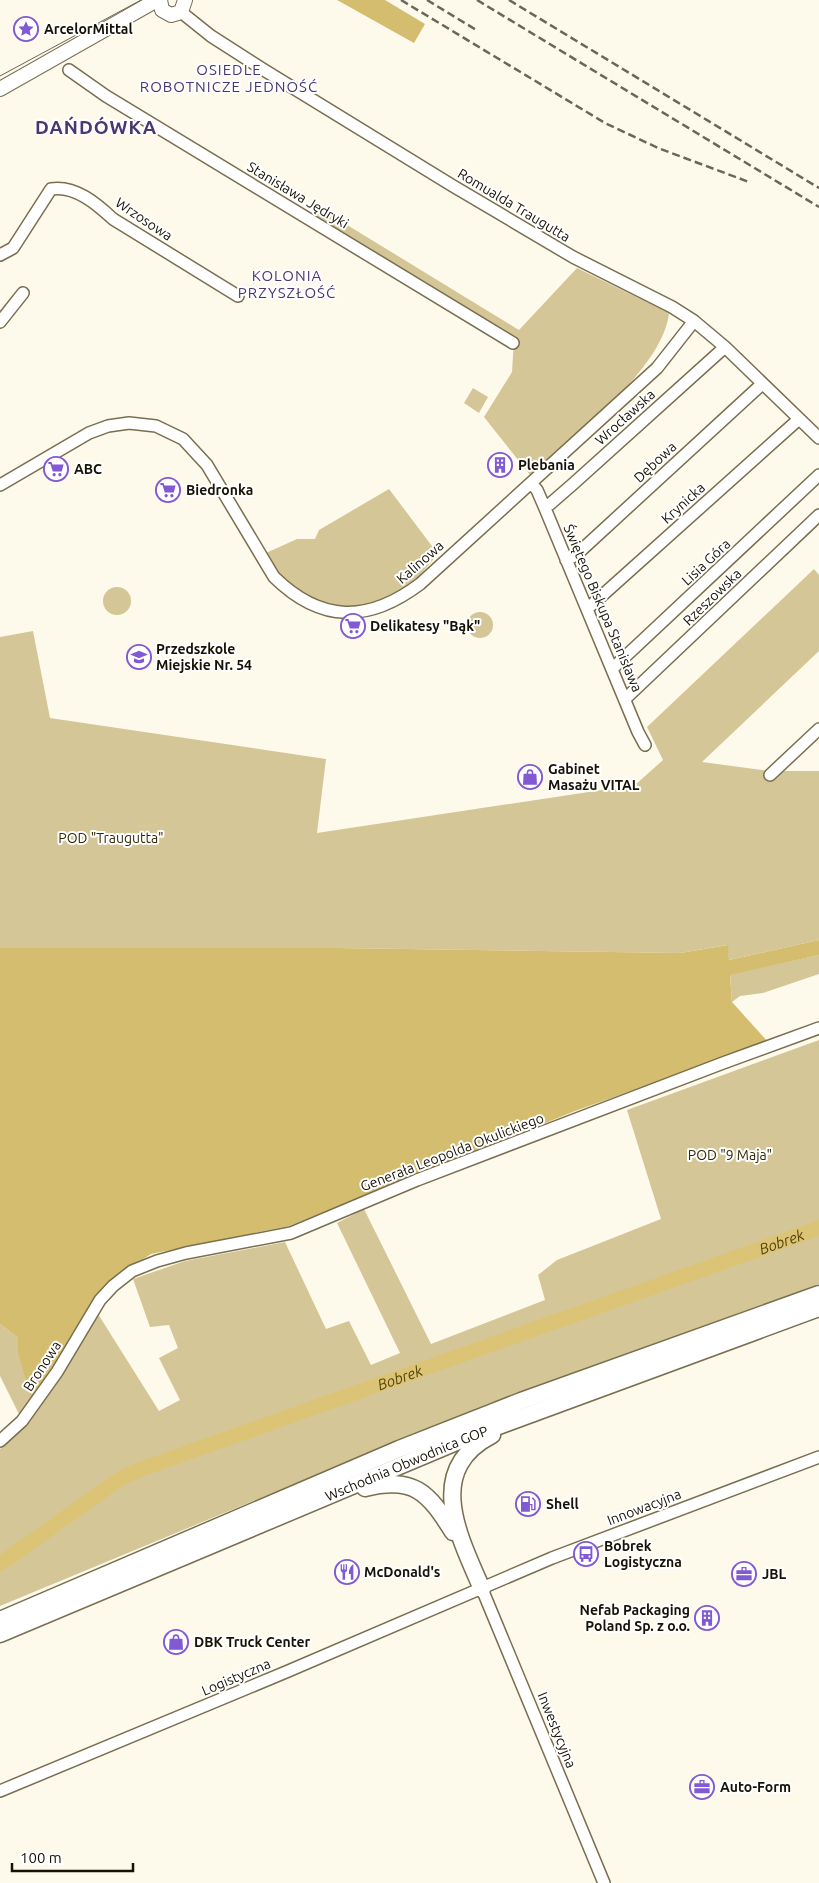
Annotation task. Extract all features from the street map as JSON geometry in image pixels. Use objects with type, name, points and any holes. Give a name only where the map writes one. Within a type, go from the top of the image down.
[{"type":"highway","name":"Wschodnia Obwodnica GOP","points":[[0,1620],[408,1446],[521,1401],[819,1294]]},
{"type":"highway","name":"Wschodnia Obwodnica GOP","points":[[0,1634],[316,1499],[545,1407],[819,1308]]},
{"type":"highway","points":[[482,1589],[464,1548],[451,1498],[452,1485],[461,1461],[479,1442],[545,1407]]},
{"type":"highway","points":[[316,1499],[390,1482],[411,1487],[423,1493],[439,1510],[464,1548]]},
{"type":"main road","points":[[0,89],[140,10],[160,3],[171,15],[183,6]]},
{"type":"street","name":"Romualda Traugutta","points":[[183,6],[211,36],[249,61],[572,257],[672,306],[694,321],[725,347],[819,438]]},
{"type":"street","name":"Stanisława Jędryki","points":[[69,70],[106,96],[513,342]]},
{"type":"street","name":"Wrzosowa","points":[[0,255],[13,248],[51,190],[64,189],[98,204],[113,220],[238,296]]},
{"type":"street","points":[[0,322],[23,293]]},
{"type":"street","name":"Kalinowa","points":[[0,485],[89,433],[108,426],[147,424],[171,431],[191,446],[207,465],[274,577],[289,592],[306,603],[326,610],[345,612],[383,606],[402,598],[420,584],[657,368],[694,321]]},
{"type":"street","name":"Wrocławska","points":[[544,506],[550,504],[573,484],[725,347]]},
{"type":"street","name":"Dębowa","points":[[566,560],[576,556],[762,384]]},
{"type":"street","name":"Krynicka","points":[[587,609],[799,419]]},
{"type":"street","name":"Lisia Góra","points":[[612,668],[819,475]]},
{"type":"street","name":"Świętego Biskupa Stanisława","points":[[531,483],[537,490],[544,506],[645,745]]},
{"type":"street","name":"Rzeszowska","points":[[625,699],[819,515]]},
{"type":"street","points":[[770,775],[819,729]]},
{"type":"street","name":"Generała Leopolda Okulickiego","points":[[100,1300],[113,1286],[132,1271],[157,1261],[291,1234],[427,1177],[723,1062],[819,1028]]},
{"type":"street","name":"Bronowa","points":[[0,1441],[22,1421],[57,1372],[100,1300]]},
{"type":"street","name":"Innowacyjna","points":[[482,1589],[552,1558],[819,1457]]},
{"type":"street","name":"Logistyczna","points":[[1,1791],[482,1589]]},
{"type":"street","name":"Inwestycyjna","points":[[482,1589],[604,1883]]},
{"type":"green space","points":[[321,209],[519,330],[577,268],[669,313],[663,335],[651,357],[634,379],[591,422],[531,476],[484,417],[512,372],[514,340],[315,219]]},
{"type":"green space","points":[[473,388],[488,397],[479,413],[464,403]]},
{"type":"green space","points":[[389,489],[438,554],[412,584],[395,597],[367,606],[339,607],[315,604],[282,580],[266,553],[297,539],[315,539],[319,530]]},
{"type":"green space","name":"POD \"Traugutta\"","points":[[814,569],[819,575],[819,651],[702,762],[770,771],[819,771],[819,940],[729,960],[727,945],[680,953],[339,948],[0,948],[0,637],[33,631],[50,718],[326,759],[317,833],[635,785],[663,760],[647,727]]},
{"type":"green space","points":[[117,587],[127,591],[131,601],[127,611],[117,615],[107,611],[103,601],[107,591]]},
{"type":"green space","points":[[480,612],[489,616],[493,625],[489,634],[480,638],[471,634],[467,625],[471,616]]},
{"type":"green space","points":[[819,955],[819,974],[763,993],[740,996],[732,1002],[730,974]]},
{"type":"green space","name":"POD \"9 Maja\"","points":[[819,1040],[819,1284],[487,1404],[0,1606],[0,1449],[27,1424],[20,1416],[0,1376],[0,1324],[18,1338],[18,1353],[74,1338],[98,1314],[159,1411],[180,1400],[159,1358],[178,1348],[169,1325],[150,1327],[133,1279],[185,1261],[285,1242],[326,1329],[349,1321],[371,1365],[400,1353],[337,1223],[364,1209],[431,1344],[545,1300],[538,1275],[557,1260],[661,1219],[627,1110]]},
{"type":"shaded area","points":[[337,0],[385,0],[425,24],[414,43]]},
{"type":"shaded area","points":[[819,940],[819,955],[730,975],[732,1002],[768,1042],[575,1111],[289,1226],[151,1254],[113,1279],[31,1398],[18,1353],[18,1338],[0,1324],[0,948],[339,948],[680,953],[728,945],[729,960]]},
{"type":"waterway","name":"Bobrek","points":[[0,1564],[121,1478],[144,1468],[819,1228]]},
{"type":"tram line","points":[[0,76],[141,0]]},
{"type":"railway","points":[[401,0],[605,123],[658,148],[749,182]]},
{"type":"railway","points":[[427,0],[478,31]]},
{"type":"railway","points":[[477,0],[819,207]]},
{"type":"railway","points":[[509,0],[819,188]]},
{"type":"place","name":"ArcelorMittal","points":[[26,29]]},
{"type":"place","name":"Plebania","points":[[500,465]]},
{"type":"place","name":"ABC","points":[[56,469]]},
{"type":"place","name":"Biedronka","points":[[168,490]]},
{"type":"place","name":"Delikatesy \"Bąk\"","points":[[353,626]]},
{"type":"place","name":"Przedszkole Miejskie Nr. 54","points":[[139,657]]},
{"type":"place","name":"Gabinet Masażu VITAL","points":[[530,777]]},
{"type":"place","name":"Shell","points":[[528,1504]]},
{"type":"place","name":"Bobrek Logistyczna","points":[[586,1554]]},
{"type":"place","name":"McDonald's","points":[[347,1572]]},
{"type":"place","name":"JBL","points":[[744,1574]]},
{"type":"place","name":"Nefab Packaging Poland Sp. z o.o.","points":[[707,1618]]},
{"type":"place","name":"DBK Truck Center","points":[[176,1642]]},
{"type":"place","name":"Auto-Form","points":[[702,1787]]},
{"type":"district","name":"OSIEDLE ROBOTNICZE JEDNOŚĆ","points":[[229,78]]},
{"type":"district","name":"DAŃDÓWKA","points":[[96,127]]},
{"type":"district","name":"KOLONIA PRZYSZŁOŚĆ","points":[[287,284]]}]
